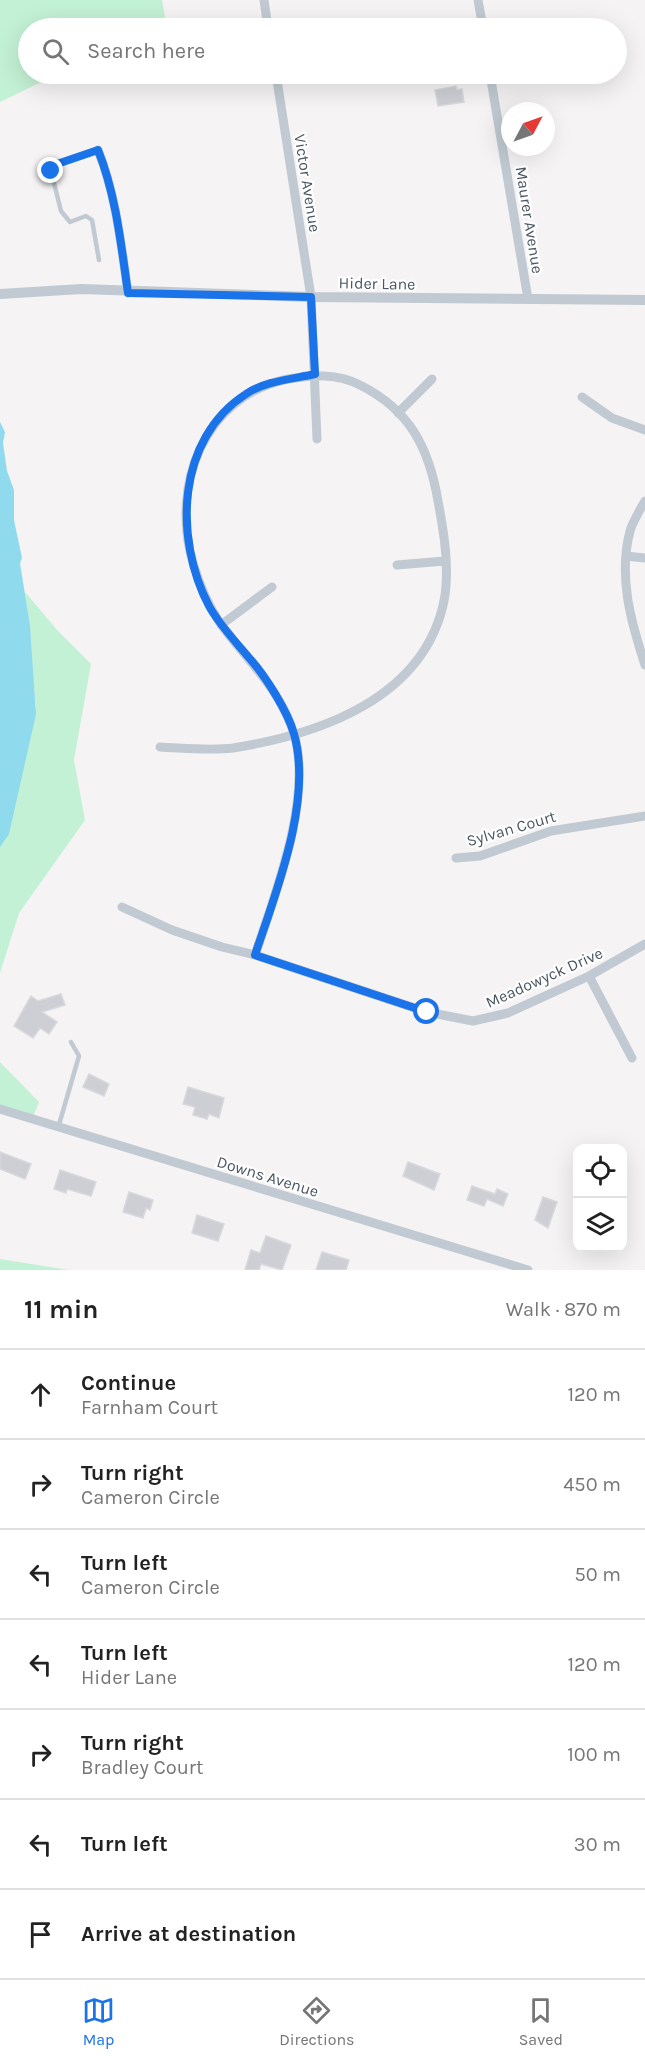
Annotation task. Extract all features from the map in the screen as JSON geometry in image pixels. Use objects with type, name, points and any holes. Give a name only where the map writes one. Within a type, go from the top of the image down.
[{"type":"street","points":[[264,0],[267,18]]},
{"type":"street","points":[[478,0],[481,18]]},
{"type":"street","name":"Victor Avenue","points":[[278,84],[311,297],[316,439]]},
{"type":"street","name":"Maurer Avenue","points":[[492,84],[528,299]]},
{"type":"street","points":[[98,150],[107,173],[120,233],[128,293]]},
{"type":"street","name":"Hider Lane","points":[[0,294],[81,289],[128,293],[311,297],[645,300]]},
{"type":"street","points":[[160,747],[231,748],[294,734],[333,722],[369,704],[406,674],[433,636],[444,599],[445,543],[432,467],[414,428],[398,413],[358,384],[315,374],[275,382],[248,392],[230,405],[209,429],[197,454],[186,495],[186,532],[193,562],[209,606],[221,625],[254,663],[276,697],[294,734],[298,781],[294,825],[255,955]]},
{"type":"street","points":[[398,413],[432,379]]},
{"type":"street","points":[[582,397],[612,418],[645,430]]},
{"type":"street","points":[[645,501],[630,529],[625,583],[632,626],[645,665]]},
{"type":"street","points":[[626,556],[645,558]]},
{"type":"street","points":[[397,565],[445,561]]},
{"type":"street","points":[[221,625],[272,587]]},
{"type":"street","name":"Sylvan Court","points":[[456,858],[480,856],[551,831],[645,816]]},
{"type":"street","name":"Meadowyck Drive","points":[[122,907],[172,930],[222,947],[255,955],[427,1012],[473,1021],[489,1019],[589,976],[645,944]]},
{"type":"street","points":[[589,976],[632,1058]]},
{"type":"street","name":"Downs Avenue","points":[[0,1109],[528,1270]]},
{"type":"lane","points":[[98,150],[57,164],[51,171],[61,211],[70,222],[86,216],[92,220],[99,260]]},
{"type":"lane","points":[[58,1128],[80,1056],[71,1042]]},
{"type":"green space","points":[[0,0],[162,0],[165,18],[18,18],[18,84],[37,84],[0,102]]},
{"type":"green space","points":[[25,592],[57,630],[91,664],[74,760],[85,820],[19,913],[0,973],[0,785],[36,708]]},
{"type":"green space","points":[[0,1062],[39,1102],[33,1117],[0,1108]]},
{"type":"green space","points":[[0,1259],[69,1270],[0,1270]]},
{"type":"water","points":[[0,422],[5,432],[3,443],[7,471],[14,490],[14,520],[22,558],[20,563],[30,626],[36,714],[9,834],[0,847]]},
{"type":"building","points":[[456,86],[457,90],[462,89],[464,102],[438,106],[435,90]]},
{"type":"building","points":[[61,994],[65,1005],[42,1012],[57,1022],[49,1034],[40,1028],[33,1038],[14,1026],[31,996],[38,1001]]},
{"type":"building","points":[[89,1074],[109,1084],[104,1096],[83,1087]]},
{"type":"building","points":[[188,1087],[224,1098],[219,1118],[209,1114],[207,1119],[193,1115],[195,1107],[183,1104]]},
{"type":"building","points":[[0,1152],[31,1164],[25,1179],[0,1169]]},
{"type":"building","points":[[408,1162],[440,1174],[434,1190],[403,1176]]},
{"type":"building","points":[[60,1170],[96,1182],[91,1196],[67,1189],[66,1193],[54,1189]]},
{"type":"building","points":[[472,1186],[495,1194],[497,1189],[508,1194],[503,1206],[487,1199],[484,1206],[467,1200]]},
{"type":"building","points":[[129,1192],[153,1200],[150,1210],[146,1208],[143,1218],[123,1212]]},
{"type":"building","points":[[543,1197],[557,1202],[548,1228],[535,1220]]},
{"type":"building","points":[[197,1215],[224,1224],[218,1241],[192,1233]]},
{"type":"building","points":[[266,1236],[291,1245],[282,1270],[261,1264],[259,1270],[245,1270],[251,1250],[260,1253]]},
{"type":"building","points":[[322,1252],[349,1260],[346,1270],[316,1270]]},
{"type":"route","points":[[51,171],[57,164],[98,150],[107,173],[120,233],[128,293],[311,297],[315,374],[275,382],[248,392],[230,405],[209,429],[197,454],[186,495],[186,532],[193,562],[209,606],[221,625],[254,663],[276,697],[294,734],[298,781],[294,825],[255,955],[427,1012]]}]
